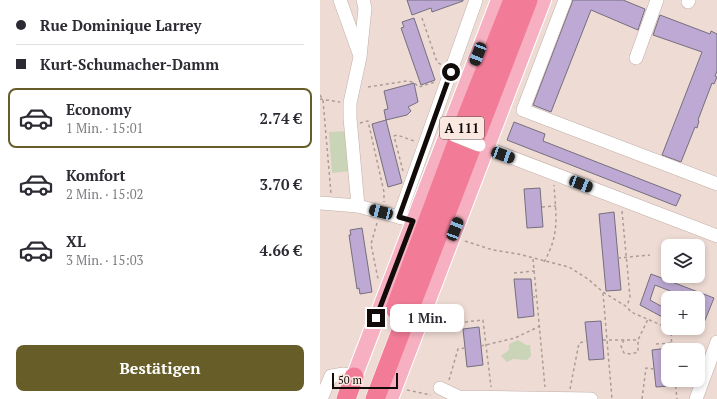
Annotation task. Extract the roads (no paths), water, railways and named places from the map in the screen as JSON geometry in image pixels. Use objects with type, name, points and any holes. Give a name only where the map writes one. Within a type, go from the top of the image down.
[{"type":"highway","name":"A 111","points":[[362,399],[459,136],[513,0]]},
{"type":"highway","name":"A 111","points":[[375,399],[528,0]]},
{"type":"highway","points":[[346,399],[354,376]]},
{"type":"main road","points":[[354,376],[406,219],[451,134],[499,0]]},
{"type":"main road","points":[[390,399],[482,146],[543,0]]},
{"type":"street","points":[[340,0],[360,57]]},
{"type":"street","points":[[358,206],[350,103],[360,57],[365,8],[362,0]]},
{"type":"street","points":[[326,200],[358,206],[406,219],[476,0]]},
{"type":"street","points":[[565,0],[523,110],[717,184]]},
{"type":"street","points":[[636,58],[657,0]]},
{"type":"street","points":[[451,134],[717,236]]},
{"type":"street","points":[[696,399],[717,342]]},
{"type":"street","points":[[321,399],[326,375],[344,374],[354,376]]},
{"type":"street","points":[[440,388],[459,397],[492,399],[591,399]]}]
